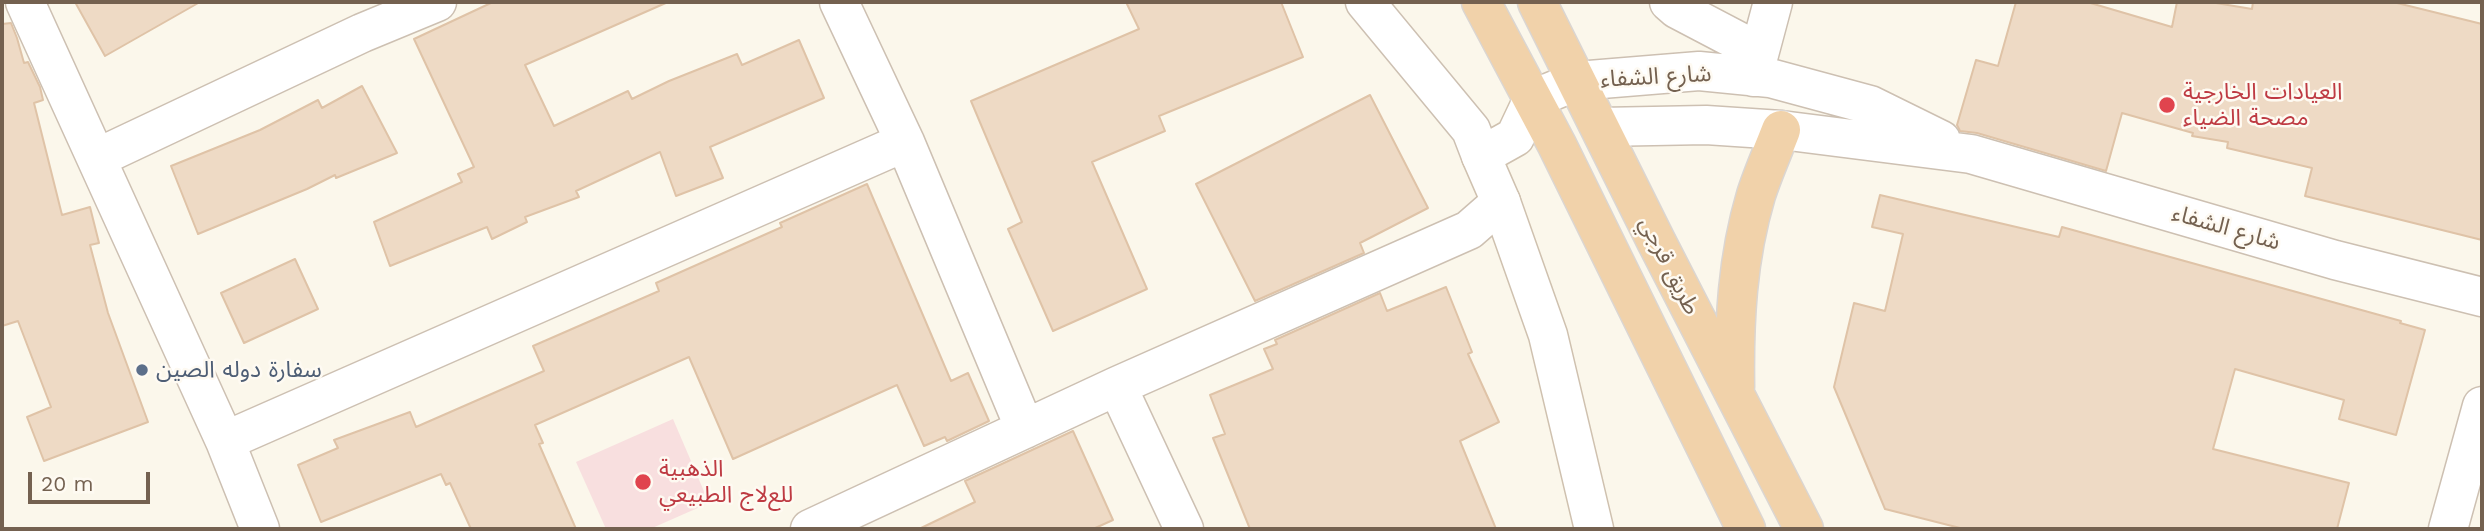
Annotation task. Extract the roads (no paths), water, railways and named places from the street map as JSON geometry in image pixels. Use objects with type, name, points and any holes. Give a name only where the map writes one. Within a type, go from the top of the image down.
[{"type":"highway","name":"طريق قرجي","points":[[1481,2],[1557,145],[1746,529]]},
{"type":"highway","name":"طريق قرجي","points":[[1537,2],[1804,529]]},
{"type":"highway","points":[[1735,396],[1734,327],[1740,268],[1756,196],[1781,130]]},
{"type":"street","points":[[25,2],[225,441],[260,529]]},
{"type":"street","points":[[97,158],[350,39],[437,2]]},
{"type":"street","points":[[839,2],[905,142],[1025,429]]},
{"type":"street","points":[[1365,2],[1471,130],[1501,202],[1548,335],[1594,529]]},
{"type":"street","points":[[1669,2],[1756,64],[1773,2]]},
{"type":"street","name":"شارع الشفاء","points":[[1533,99],[1577,81],[1756,64],[1770,78],[1870,105],[1971,155]]},
{"type":"street","points":[[1481,156],[1515,137],[1533,99]]},
{"type":"street","name":"شارع الشفاء","points":[[1600,127],[1706,125],[1781,130],[1971,155],[2335,260],[2482,297]]},
{"type":"street","points":[[1515,137],[1557,145],[1600,127]]},
{"type":"street","points":[[225,441],[905,142]]},
{"type":"street","points":[[810,529],[1117,386],[1469,230],[1501,202]]},
{"type":"street","points":[[1117,386],[1184,529]]},
{"type":"street","points":[[2448,529],[2482,406]]},
{"type":"place","name":"العيادات الخارجية مصحة الضياء","points":[[2167,105]]},
{"type":"place","name":"سفارة دوله الصين","points":[[142,370]]},
{"type":"place","name":"الذهبية للعﻻج الطبيعي","points":[[643,482]]}]
